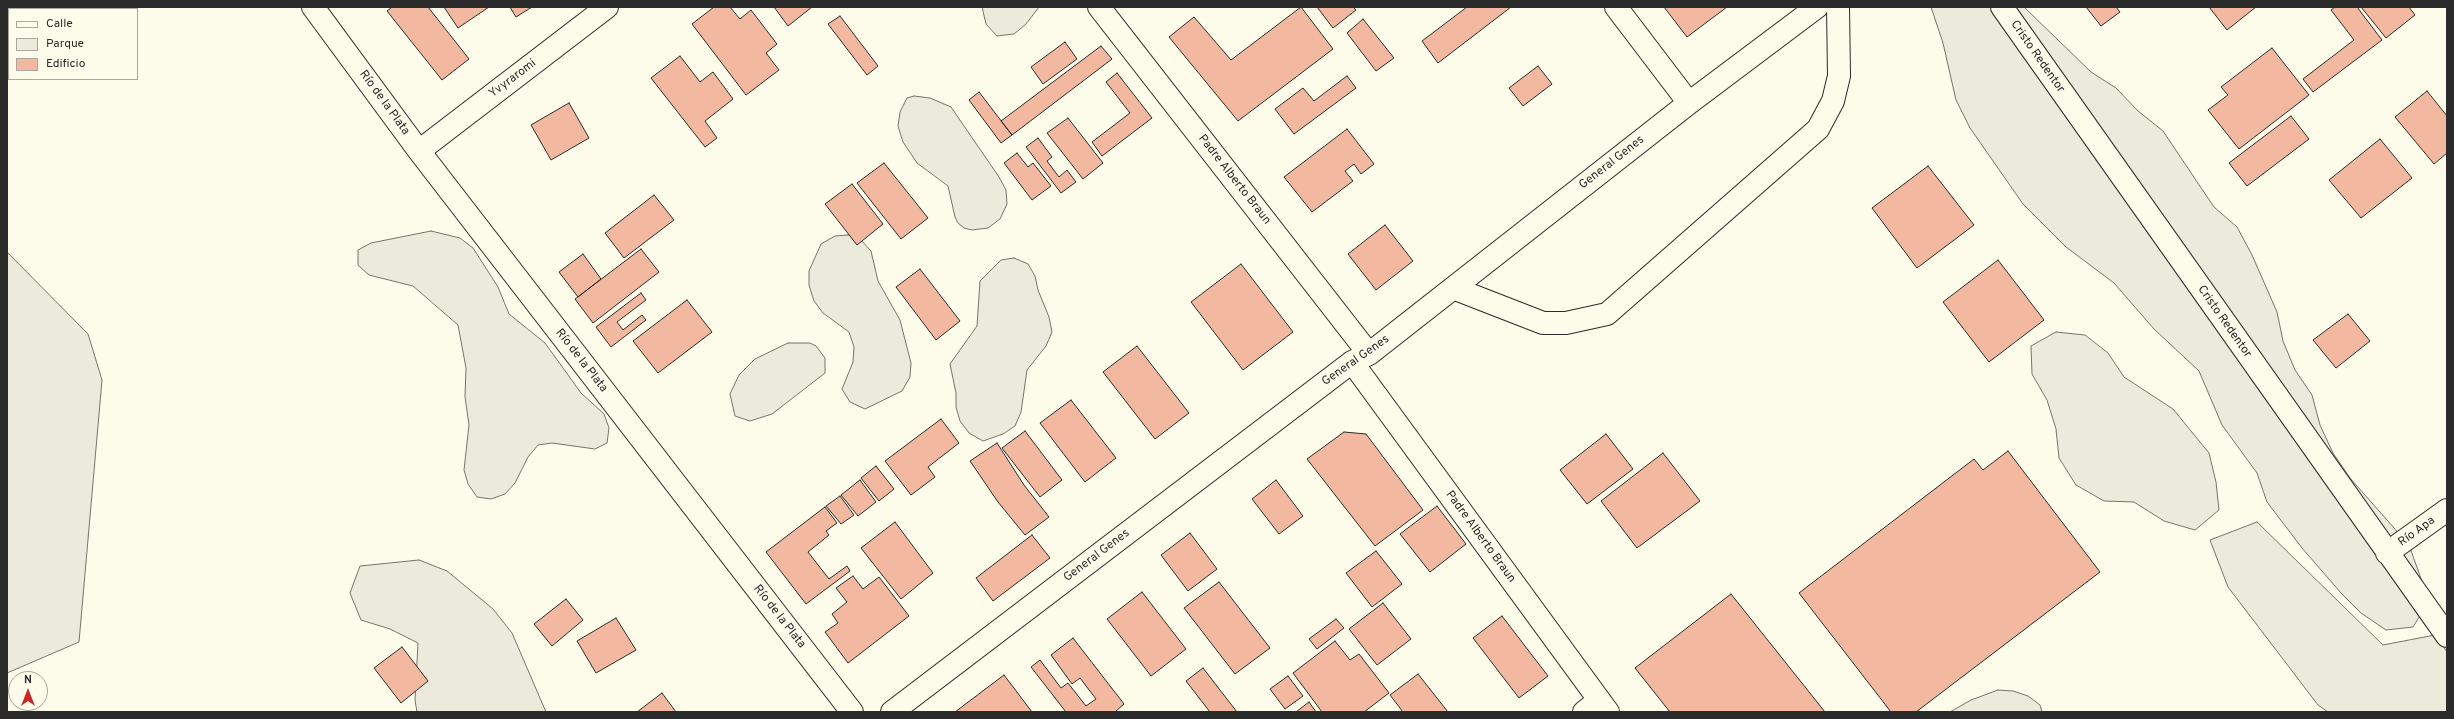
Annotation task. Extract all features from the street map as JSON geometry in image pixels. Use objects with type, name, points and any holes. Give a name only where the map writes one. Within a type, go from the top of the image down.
[{"type":"street","name":"Río de la Plata","points":[[313,7],[419,151],[852,712]]},
{"type":"street","name":"Yvyraromi","points":[[419,151],[607,7]]},
{"type":"street","name":"Padre Alberto Braun","points":[[1099,7],[1361,358],[1597,708]]},
{"type":"street","points":[[1616,7],[1689,103]]},
{"type":"street","name":"General Genes","points":[[892,712],[1453,288],[1689,103],[1817,7]]},
{"type":"street","points":[[1453,288],[1543,323],[1566,323],[1607,314],[1818,129],[1833,101],[1839,76],[1838,7]]},
{"type":"street","name":"Cristo Redentor","points":[[2002,7],[2387,554],[2447,636]]},
{"type":"street","name":"Río Apa","points":[[2387,554],[2447,510]]},
{"type":"green space","points":[[982,7],[1039,7],[1026,24],[1014,34],[997,36],[986,24]]},
{"type":"green space","points":[[1931,7],[2024,7],[2091,72],[2116,88],[2138,111],[2163,131],[2214,207],[2237,227],[2252,255],[2277,312],[2283,341],[2295,370],[2312,395],[2320,425],[2333,453],[2350,478],[2409,545],[2429,601],[2413,627],[2386,630],[2361,613],[2341,593],[2302,548],[2267,502],[2257,473],[2222,425],[2199,371],[2154,329],[2114,283],[2066,247],[2023,204],[1970,128],[1956,100],[1943,43]]},
{"type":"green space","points":[[914,96],[930,98],[951,107],[999,177],[1006,190],[1007,204],[1000,219],[988,228],[972,230],[964,228],[958,223],[955,217],[948,186],[917,163],[903,142],[898,126],[900,112],[907,98]]},
{"type":"green space","points":[[431,231],[460,238],[473,248],[498,287],[509,314],[545,343],[581,393],[604,414],[609,428],[607,443],[595,449],[552,443],[538,445],[528,457],[515,483],[505,494],[491,499],[477,497],[468,484],[464,470],[469,425],[465,397],[466,368],[458,325],[413,286],[369,275],[358,265],[358,250],[371,243]]},
{"type":"green space","points":[[848,235],[861,240],[871,251],[878,281],[900,320],[911,363],[910,377],[902,391],[865,409],[850,402],[842,389],[853,362],[854,347],[849,332],[823,313],[814,301],[809,285],[809,271],[821,244],[835,236]]},
{"type":"green space","points":[[7,252],[88,334],[102,380],[79,642],[12,671],[8,671],[7,673]]},
{"type":"green space","points":[[1014,258],[1028,264],[1035,276],[1038,290],[1049,317],[1052,332],[1046,346],[1027,370],[1021,412],[1015,426],[1003,434],[983,441],[969,433],[960,421],[956,407],[956,393],[950,364],[977,326],[980,281],[1001,260]]},
{"type":"green space","points":[[2056,332],[2085,335],[2108,353],[2124,377],[2173,409],[2209,453],[2216,482],[2219,510],[2195,530],[2164,521],[2134,502],[2104,501],[2076,485],[2059,458],[2056,429],[2047,400],[2032,374],[2031,346]]},
{"type":"green space","points":[[788,343],[810,343],[816,346],[825,358],[825,373],[772,414],[750,421],[735,416],[730,394],[739,375],[755,359]]},
{"type":"green space","points":[[2257,522],[2383,645],[2435,635],[2447,652],[2447,712],[2328,712],[2318,705],[2228,587],[2210,540]]},
{"type":"green space","points":[[419,560],[447,571],[493,609],[512,633],[546,712],[417,712],[415,700],[418,643],[390,629],[361,620],[350,593],[360,566]]},
{"type":"green space","points":[[1998,690],[2013,691],[2028,696],[2040,705],[2042,712],[1950,712],[1971,700]]},
{"type":"building","points":[[392,7],[428,7],[469,59],[442,80],[387,11]]},
{"type":"building","points":[[444,7],[489,7],[458,28]]},
{"type":"building","points":[[510,7],[532,7],[516,17]]},
{"type":"building","points":[[714,7],[730,7],[740,19],[751,10],[777,44],[766,53],[779,70],[746,95],[692,24]]},
{"type":"building","points":[[774,7],[812,7],[788,26]]},
{"type":"building","points":[[1301,7],[1333,49],[1238,121],[1169,37],[1194,17],[1231,60]]},
{"type":"building","points":[[1317,7],[1353,7],[1356,10],[1333,28]]},
{"type":"building","points":[[1467,7],[1511,7],[1438,63],[1422,41]]},
{"type":"building","points":[[1664,7],[1727,7],[1687,37]]},
{"type":"building","points":[[2086,7],[2116,7],[2120,12],[2101,26]]},
{"type":"building","points":[[2209,7],[2256,7],[2227,30]]},
{"type":"building","points":[[2335,7],[2357,7],[2382,40],[2313,92],[2303,79],[2354,40],[2331,10]]},
{"type":"building","points":[[2361,7],[2409,7],[2415,15],[2386,38]]},
{"type":"building","points":[[840,16],[878,66],[867,75],[828,24]]},
{"type":"building","points":[[1363,19],[1394,58],[1376,71],[1347,33]]},
{"type":"building","points":[[1065,42],[1077,59],[1043,84],[1031,67]]},
{"type":"building","points":[[1101,46],[1112,59],[1012,135],[1001,121]]},
{"type":"building","points":[[2272,48],[2309,95],[2239,149],[2208,110],[2228,95],[2221,87]]},
{"type":"building","points":[[680,56],[700,82],[713,72],[733,99],[705,121],[717,138],[705,147],[651,78]]},
{"type":"building","points":[[1538,66],[1552,84],[1523,106],[1509,88]]},
{"type":"building","points":[[1117,73],[1152,118],[1102,156],[1092,142],[1130,113],[1106,82]]},
{"type":"building","points":[[1347,76],[1356,88],[1294,134],[1275,109],[1303,88],[1314,101]]},
{"type":"building","points":[[2427,91],[2447,116],[2447,153],[2434,164],[2395,117]]},
{"type":"building","points":[[979,92],[1012,135],[1001,143],[969,100]]},
{"type":"building","points":[[569,103],[589,138],[551,160],[531,125]]},
{"type":"building","points":[[2291,116],[2309,139],[2247,186],[2229,163]]},
{"type":"building","points":[[1068,118],[1103,163],[1083,179],[1047,133]]},
{"type":"building","points":[[1347,129],[1374,164],[1361,174],[1354,164],[1345,171],[1353,181],[1312,212],[1284,177]]},
{"type":"building","points":[[1038,138],[1052,157],[1047,161],[1059,177],[1067,170],[1076,182],[1061,193],[1026,147]]},
{"type":"building","points":[[2380,139],[2412,178],[2361,218],[2329,180]]},
{"type":"building","points":[[1017,153],[1028,167],[1033,163],[1051,186],[1032,200],[1004,163]]},
{"type":"building","points":[[884,163],[928,218],[901,239],[857,183]]},
{"type":"building","points":[[1928,166],[1974,225],[1917,268],[1872,208]]},
{"type":"building","points":[[852,184],[883,224],[857,245],[825,204]]},
{"type":"building","points":[[654,195],[674,220],[624,258],[605,233]]},
{"type":"building","points":[[1385,225],[1413,261],[1376,290],[1348,254]]},
{"type":"building","points":[[641,249],[659,272],[593,323],[575,299]]},
{"type":"building","points":[[583,254],[601,279],[578,297],[559,272]]},
{"type":"building","points":[[1998,260],[2044,320],[1989,362],[1943,302]]},
{"type":"building","points":[[1241,264],[1293,332],[1243,370],[1191,302]]},
{"type":"building","points":[[920,269],[960,321],[936,340],[896,287]]},
{"type":"building","points":[[641,293],[646,300],[617,322],[623,330],[642,315],[646,320],[611,347],[596,327]]},
{"type":"building","points":[[687,300],[712,332],[658,373],[633,341]]},
{"type":"building","points":[[2348,314],[2370,341],[2336,368],[2313,340]]},
{"type":"building","points":[[1137,346],[1189,413],[1155,439],[1103,372]]},
{"type":"building","points":[[1071,400],[1116,458],[1085,482],[1040,423]]},
{"type":"building","points":[[941,419],[959,443],[928,467],[935,477],[911,495],[885,461]]},
{"type":"building","points":[[1025,431],[1062,480],[1040,497],[1002,448]]},
{"type":"building","points":[[1344,432],[1366,434],[1423,510],[1375,546],[1307,459]]},
{"type":"building","points":[[1606,434],[1633,469],[1587,504],[1560,470]]},
{"type":"building","points":[[997,443],[1024,485],[1049,517],[1025,535],[998,502],[970,461]]},
{"type":"building","points":[[2008,451],[2100,572],[1916,712],[1891,712],[1799,593],[1974,459],[1983,470]]},
{"type":"building","points":[[1663,453],[1700,501],[1637,548],[1601,501]]},
{"type":"building","points":[[876,466],[894,489],[879,501],[861,478]]},
{"type":"building","points":[[860,480],[876,502],[858,516],[841,495]]},
{"type":"building","points":[[1276,480],[1303,516],[1279,534],[1252,499]]},
{"type":"building","points":[[840,496],[854,515],[841,524],[826,506]]},
{"type":"building","points":[[1437,506],[1466,544],[1430,572],[1400,534]]},
{"type":"building","points":[[825,507],[837,523],[826,531],[829,535],[808,552],[829,579],[847,566],[850,571],[806,604],[766,552]]},
{"type":"building","points":[[895,522],[933,573],[901,599],[861,548]]},
{"type":"building","points":[[1190,533],[1217,569],[1188,591],[1161,555]]},
{"type":"building","points":[[1032,535],[1050,558],[993,601],[976,578]]},
{"type":"building","points":[[1376,551],[1402,584],[1372,607],[1346,573]]},
{"type":"building","points":[[853,576],[863,589],[879,577],[909,616],[848,663],[825,632],[838,623],[832,614],[847,602],[836,588]]},
{"type":"building","points":[[1219,582],[1270,648],[1235,674],[1184,608]]},
{"type":"building","points":[[1142,592],[1186,649],[1151,676],[1107,619]]},
{"type":"building","points":[[1731,594],[1825,712],[1670,712],[1635,668]]},
{"type":"building","points":[[566,599],[583,620],[552,646],[534,624]]},
{"type":"building","points":[[1383,603],[1411,639],[1377,665],[1349,629]]},
{"type":"building","points":[[1502,616],[1548,676],[1519,698],[1473,638]]},
{"type":"building","points":[[616,618],[636,650],[596,673],[577,641]]},
{"type":"building","points":[[1336,619],[1344,628],[1317,649],[1309,639]]},
{"type":"building","points":[[1073,638],[1124,704],[1115,712],[1066,712],[1031,667],[1040,660],[1061,688],[1068,683],[1086,706],[1096,699],[1080,678],[1072,684],[1051,655]]},
{"type":"building","points":[[1335,641],[1350,660],[1359,654],[1389,693],[1364,712],[1322,712],[1293,673]]},
{"type":"building","points":[[402,647],[428,681],[401,703],[374,668]]},
{"type":"building","points":[[1203,668],[1237,712],[1210,712],[1186,681]]},
{"type":"building","points":[[1418,674],[1448,712],[1403,712],[1390,695]]},
{"type":"building","points":[[1004,675],[1032,712],[955,712]]},
{"type":"building","points":[[1288,676],[1303,696],[1285,709],[1270,689]]},
{"type":"building","points":[[662,693],[676,712],[637,712]]},
{"type":"building","points":[[1309,702],[1316,712],[1296,712]]}]
